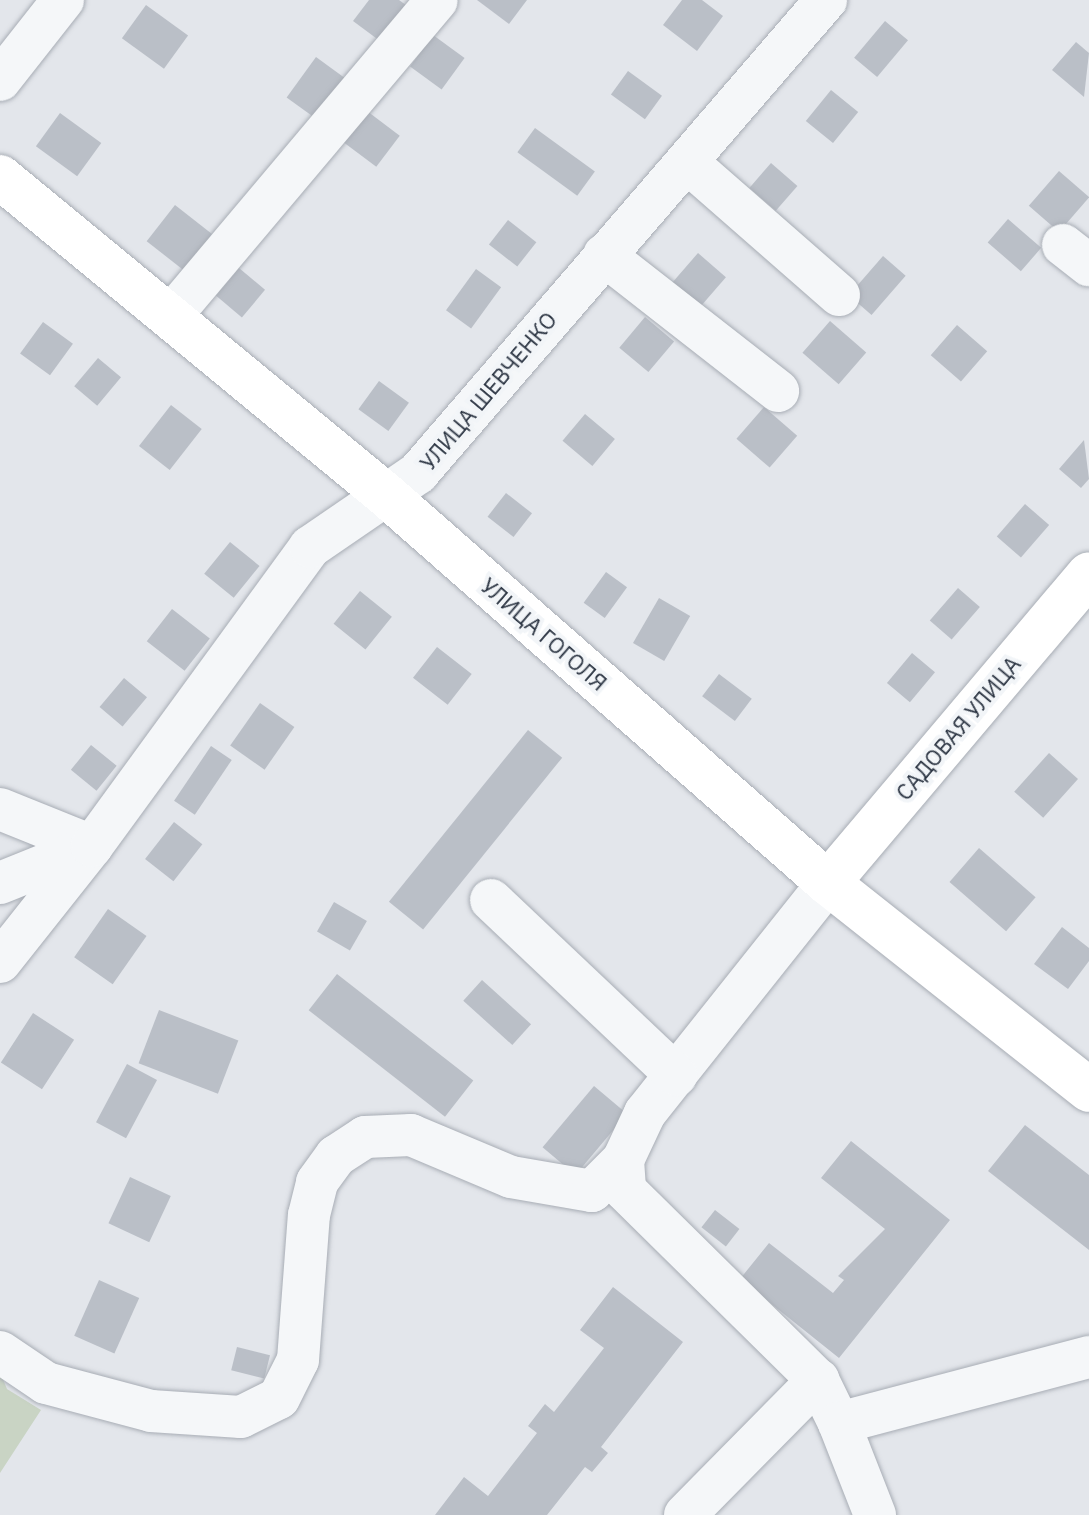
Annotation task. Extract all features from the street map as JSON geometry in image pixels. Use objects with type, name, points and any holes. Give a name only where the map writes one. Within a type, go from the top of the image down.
[{"type":"main road","name":"УЛИЦА ГОГОЛЯ","points":[[0,177],[386,495],[828,883],[1089,1090]]},
{"type":"main road","name":"САДОВАЯ УЛИЦА","points":[[828,883],[1089,574]]},
{"type":"street","points":[[0,80],[63,0]]},
{"type":"street","points":[[170,317],[437,0]]},
{"type":"street","name":"УЛИЦА ШЕВЧЕНКО","points":[[0,962],[92,846],[310,547],[418,473],[826,0]]},
{"type":"street","points":[[687,162],[839,295]]},
{"type":"street","points":[[604,255],[778,391]]},
{"type":"street","points":[[0,809],[92,846]]},
{"type":"street","points":[[0,883],[92,846]]},
{"type":"street","points":[[0,1352],[46,1383],[151,1411],[241,1417],[279,1398],[298,1360],[309,1215],[317,1182],[336,1156],[365,1137],[411,1135],[511,1177],[592,1191],[623,1160],[645,1113],[828,883]]},
{"type":"street","points":[[491,900],[676,1075]]},
{"type":"street","points":[[623,1160],[625,1190],[818,1380],[839,1423],[875,1515]]},
{"type":"street","points":[[839,1423],[1089,1357]]},
{"type":"street","points":[[685,1515],[818,1380]]},
{"type":"green space","points":[[0,1372],[7,1389],[41,1410],[0,1473]]},
{"type":"building","points":[[369,0],[399,0],[410,8],[384,44],[353,21]]},
{"type":"building","points":[[477,0],[527,0],[509,24]]},
{"type":"building","points":[[682,0],[702,0],[723,16],[697,51],[663,25]]},
{"type":"building","points":[[146,5],[188,36],[164,69],[122,38]]},
{"type":"building","points":[[885,21],[908,40],[877,77],[854,58]]},
{"type":"building","points":[[433,35],[465,58],[442,89],[410,67]]},
{"type":"building","points":[[1076,42],[1089,53],[1084,97],[1052,70]]},
{"type":"building","points":[[316,57],[345,78],[316,119],[287,97]]},
{"type":"building","points":[[628,71],[662,96],[645,119],[611,94]]},
{"type":"building","points":[[831,90],[858,112],[833,143],[806,121]]},
{"type":"building","points":[[367,111],[400,136],[376,167],[344,142]]},
{"type":"building","points":[[60,113],[101,143],[77,176],[36,146]]},
{"type":"building","points":[[535,128],[595,171],[577,196],[517,152]]},
{"type":"building","points":[[771,163],[797,186],[776,211],[749,188]]},
{"type":"building","points":[[1059,171],[1089,197],[1059,232],[1029,206]]},
{"type":"building","points":[[175,205],[215,236],[187,273],[147,241]]},
{"type":"building","points":[[1008,219],[1041,248],[1021,271],[988,242]]},
{"type":"building","points":[[508,220],[536,242],[517,267],[489,244]]},
{"type":"building","points":[[698,253],[726,277],[697,310],[669,286]]},
{"type":"building","points":[[883,256],[906,276],[872,315],[849,295]]},
{"type":"building","points":[[239,268],[265,290],[242,317],[216,296]]},
{"type":"building","points":[[476,269],[501,287],[471,328],[446,310]]},
{"type":"building","points":[[645,317],[674,341],[648,372],[619,348]]},
{"type":"building","points":[[830,321],[866,352],[839,384],[802,353]]},
{"type":"building","points":[[43,322],[73,344],[50,375],[20,354]]},
{"type":"building","points":[[957,325],[987,351],[961,381],[931,355]]},
{"type":"building","points":[[98,358],[121,377],[97,406],[74,386]]},
{"type":"building","points":[[379,381],[409,403],[388,431],[358,409]]},
{"type":"building","points":[[171,405],[202,429],[170,470],[139,446]]},
{"type":"building","points":[[764,407],[797,436],[770,468],[736,439]]},
{"type":"building","points":[[585,414],[615,439],[592,466],[563,441]]},
{"type":"building","points":[[1084,440],[1089,479],[1081,488],[1059,469]]},
{"type":"building","points":[[506,493],[532,513],[514,537],[488,517]]},
{"type":"building","points":[[1025,504],[1049,525],[1021,557],[997,536]]},
{"type":"building","points":[[230,542],[260,566],[234,598],[204,574]]},
{"type":"building","points":[[606,572],[627,587],[605,618],[584,603]]},
{"type":"building","points":[[958,588],[980,607],[952,639],[930,620]]},
{"type":"building","points":[[360,591],[392,617],[365,649],[334,624]]},
{"type":"building","points":[[659,598],[690,616],[664,661],[633,643]]},
{"type":"building","points":[[172,609],[210,639],[185,671],[147,641]]},
{"type":"building","points":[[437,647],[472,674],[448,705],[413,678]]},
{"type":"building","points":[[912,653],[935,672],[910,702],[887,683]]},
{"type":"building","points":[[719,674],[752,699],[735,721],[702,696]]},
{"type":"building","points":[[124,678],[147,697],[123,726],[100,707]]},
{"type":"building","points":[[260,703],[294,727],[265,770],[230,746]]},
{"type":"building","points":[[528,730],[562,758],[423,929],[389,902]]},
{"type":"building","points":[[91,745],[117,766],[97,791],[71,770]]},
{"type":"building","points":[[211,746],[232,760],[195,815],[174,801]]},
{"type":"building","points":[[1049,753],[1078,779],[1043,818],[1014,792]]},
{"type":"building","points":[[174,822],[202,844],[173,881],[145,859]]},
{"type":"building","points":[[979,848],[1036,897],[1006,931],[949,882]]},
{"type":"building","points":[[334,902],[367,921],[350,950],[317,931]]},
{"type":"building","points":[[108,909],[147,936],[113,984],[74,957]]},
{"type":"building","points":[[1062,927],[1089,948],[1089,961],[1068,989],[1034,964]]},
{"type":"building","points":[[337,974],[473,1081],[445,1117],[309,1010]]},
{"type":"building","points":[[482,980],[531,1024],[512,1045],[463,1001]]},
{"type":"building","points":[[159,1010],[238,1040],[218,1094],[139,1063]]},
{"type":"building","points":[[33,1013],[74,1040],[42,1089],[1,1062]]},
{"type":"building","points":[[127,1064],[157,1080],[126,1138],[96,1122]]},
{"type":"building","points":[[594,1086],[627,1114],[576,1175],[543,1147]]},
{"type":"building","points":[[1025,1125],[1089,1175],[1089,1250],[988,1171]]},
{"type":"building","points":[[851,1141],[950,1220],[839,1358],[740,1279],[769,1243],[833,1293],[844,1280],[838,1276],[885,1229],[821,1178]]},
{"type":"building","points":[[130,1177],[171,1196],[149,1242],[108,1223]]},
{"type":"building","points":[[715,1210],[739,1229],[726,1246],[701,1227]]},
{"type":"building","points":[[99,1280],[139,1298],[114,1354],[74,1336]]},
{"type":"building","points":[[613,1287],[683,1342],[601,1447],[608,1453],[592,1472],[585,1467],[547,1515],[435,1515],[464,1477],[488,1496],[537,1433],[528,1426],[545,1404],[554,1412],[604,1348],[580,1330]]},
{"type":"building","points":[[237,1347],[270,1355],[264,1379],[231,1370]]}]
